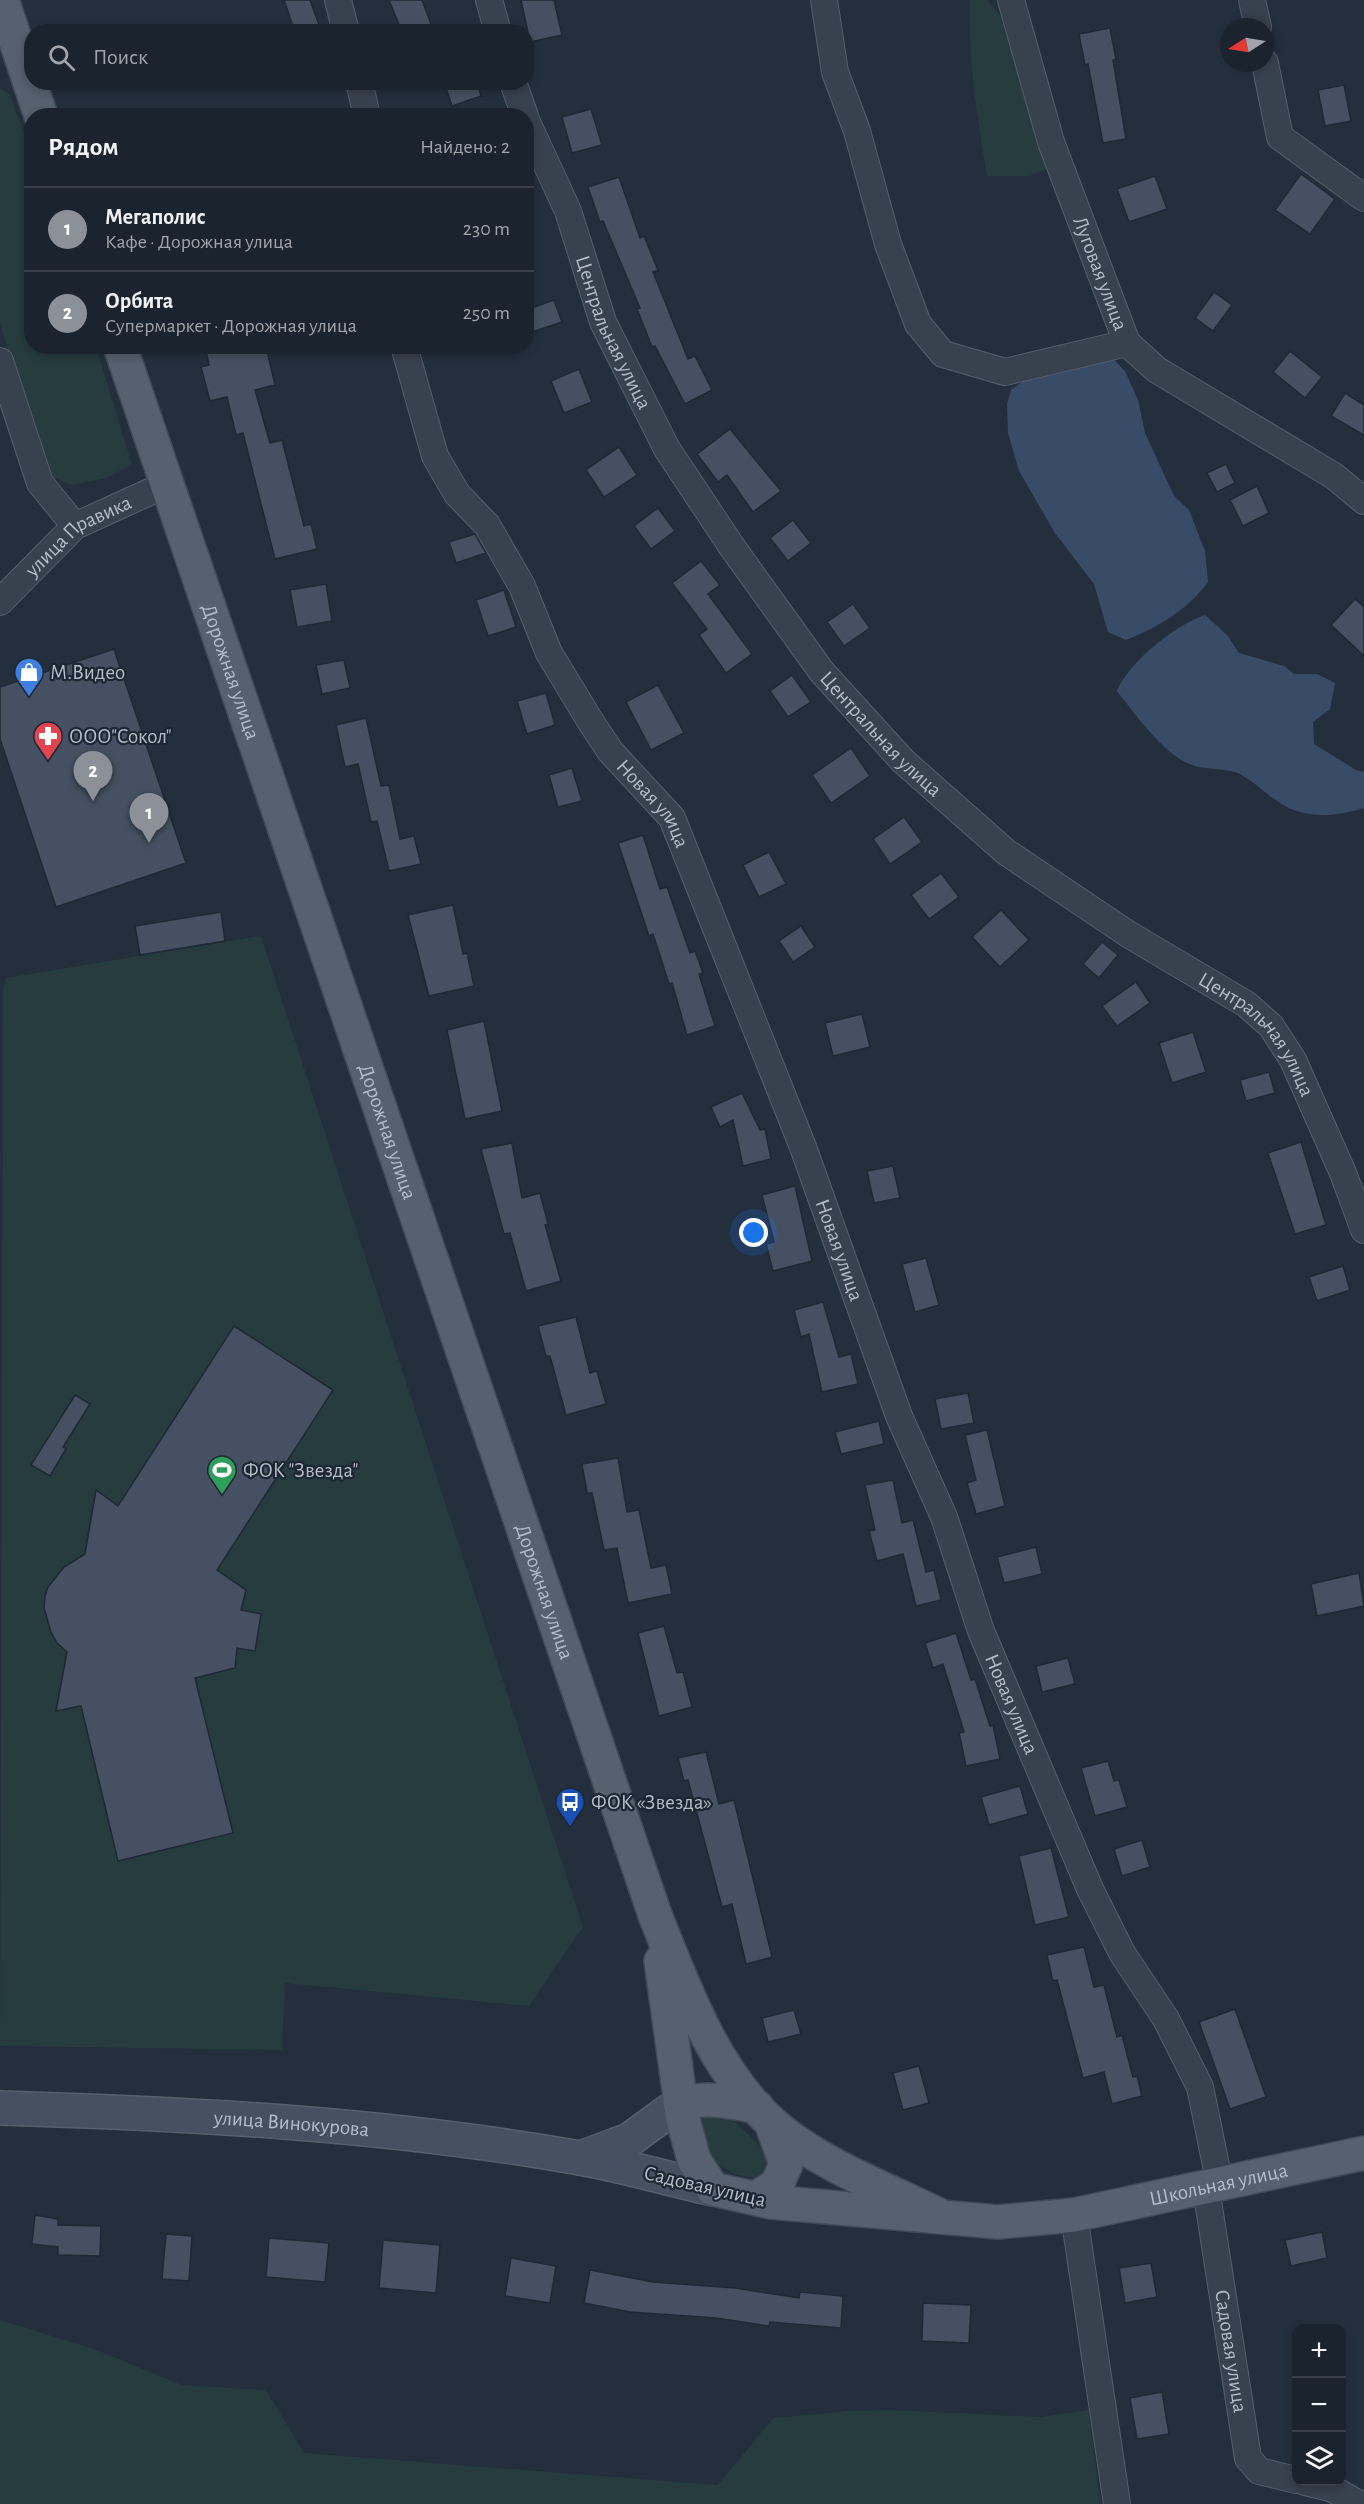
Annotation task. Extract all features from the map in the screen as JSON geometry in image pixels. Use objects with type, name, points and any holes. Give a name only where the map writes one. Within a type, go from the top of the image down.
[{"type":"main road","points":[[2,0],[24,65]]},
{"type":"main road","points":[[32,90],[38,108]]},
{"type":"main road","name":"Дорожная улица","points":[[123,354],[655,1915]]},
{"type":"main road","points":[[655,1915],[680,2103],[694,2160],[713,2189]]},
{"type":"main road","points":[[655,1915],[694,2012],[716,2054],[764,2115],[786,2164],[777,2184],[756,2198]]},
{"type":"main road","points":[[680,2103],[713,2098],[764,2115]]},
{"type":"main road","name":"Садовая улица","points":[[581,2158],[629,2140],[680,2103]]},
{"type":"main road","name":"улица Винокурова","points":[[0,2108],[300,2122],[448,2139],[581,2158]]},
{"type":"main road","name":"Садовая улица","points":[[764,2115],[820,2157],[943,2217]]},
{"type":"main road","name":"Школьная улица","points":[[1074,2215],[1364,2153]]},
{"type":"main road","name":"Садовая улица","points":[[581,2158],[770,2202],[998,2222],[1074,2215]]},
{"type":"street","points":[[338,0],[344,24]]},
{"type":"street","points":[[489,0],[496,24]]},
{"type":"street","points":[[824,0],[835,72],[857,131],[888,244],[918,324],[943,354],[1005,372],[1127,343]]},
{"type":"street","name":"Луговая улица","points":[[1011,0],[1051,142],[1127,343],[1157,370],[1334,476],[1364,501]]},
{"type":"street","points":[[1252,0],[1256,18]]},
{"type":"street","points":[[1267,72],[1280,137],[1364,198]]},
{"type":"street","points":[[361,90],[365,108]]},
{"type":"street","points":[[516,90],[522,108]]},
{"type":"street","name":"Центральная улица","points":[[534,137],[568,211],[603,322],[667,449],[732,547],[822,672],[903,761],[1006,852],[1128,934],[1246,1004],[1271,1026],[1293,1060],[1343,1173],[1364,1230]]},
{"type":"street","name":"Новая улица","points":[[406,354],[435,456],[457,494],[487,525],[522,586],[549,653],[588,719],[610,751],[672,818],[803,1147],[899,1416],[944,1517],[981,1631],[1090,1888],[1122,1953],[1166,2019],[1200,2087],[1213,2186]]},
{"type":"street","points":[[0,361],[40,483],[75,526]]},
{"type":"street","name":"улица Правика","points":[[0,602],[75,526],[167,484]]},
{"type":"street","name":"Садовая улица","points":[[1213,2186],[1248,2458],[1258,2470],[1292,2479]]},
{"type":"street","points":[[1074,2215],[1116,2504]]},
{"type":"street","points":[[1324,2486],[1359,2504]]},
{"type":"green space","points":[[970,0],[987,0],[1000,15],[1047,169],[1029,176],[987,176],[972,66]]},
{"type":"green space","points":[[0,88],[10,95],[24,134],[24,354],[98,354],[132,465],[103,479],[71,485],[48,475],[0,324]]},
{"type":"green space","name":"ФОК \"Звезда\"","points":[[261,936],[583,1927],[529,2006],[285,1983],[282,2050],[0,2046],[3,991],[6,978]]},
{"type":"green space","points":[[711,2110],[734,2121],[772,2157],[772,2169],[754,2178],[734,2174],[712,2160],[697,2123]]},
{"type":"green space","points":[[0,2320],[94,2349],[182,2385],[266,2390],[304,2453],[718,2485],[773,2418],[849,2411],[891,2410],[1041,2417],[1088,2410],[1101,2504],[0,2504]]},
{"type":"water","points":[[1098,359],[1114,360],[1125,371],[1138,400],[1145,433],[1174,496],[1189,510],[1205,551],[1208,582],[1200,592],[1172,617],[1126,640],[1108,632],[1094,584],[1055,533],[1019,471],[1008,433],[1007,404],[1011,390],[1029,377]]},
{"type":"water","points":[[1205,615],[1227,635],[1239,653],[1284,666],[1294,674],[1317,674],[1335,683],[1330,709],[1313,722],[1314,744],[1356,770],[1364,772],[1364,808],[1319,815],[1287,807],[1240,774],[1195,766],[1184,761],[1163,745],[1142,723],[1117,691],[1123,680],[1154,646],[1180,627]]},
{"type":"building","points":[[284,0],[310,0],[319,24],[292,24]]},
{"type":"building","points":[[389,0],[422,0],[431,24],[399,24]]},
{"type":"building","points":[[521,0],[554,0],[562,35],[534,41],[534,24],[526,24]]},
{"type":"building","points":[[1110,28],[1126,139],[1103,143],[1088,64],[1085,65],[1079,34]]},
{"type":"building","points":[[1344,85],[1351,121],[1325,126],[1318,90]]},
{"type":"building","points":[[447,90],[479,90],[481,96],[452,106]]},
{"type":"building","points":[[591,109],[602,145],[572,153],[562,117]]},
{"type":"building","points":[[1301,174],[1335,199],[1310,234],[1275,210]]},
{"type":"building","points":[[1155,176],[1167,209],[1129,222],[1117,189]]},
{"type":"building","points":[[619,177],[640,238],[644,236],[658,270],[653,272],[688,359],[695,356],[712,390],[685,404],[655,346],[652,347],[637,309],[640,308],[603,221],[600,222],[588,187]]},
{"type":"building","points":[[1214,292],[1232,305],[1213,331],[1195,318]]},
{"type":"building","points":[[554,300],[562,322],[534,331],[534,307]]},
{"type":"building","points":[[1290,351],[1322,377],[1305,398],[1273,372]]},
{"type":"building","points":[[207,354],[268,354],[275,385],[255,390],[270,443],[282,440],[304,526],[311,524],[317,549],[275,559],[243,433],[236,435],[227,397],[210,401],[201,367],[209,365]]},
{"type":"building","points":[[579,369],[592,402],[564,413],[551,381]]},
{"type":"building","points":[[1345,393],[1364,405],[1364,435],[1331,416]]},
{"type":"building","points":[[730,429],[781,491],[753,512],[727,475],[718,482],[697,454]]},
{"type":"building","points":[[619,447],[637,475],[604,497],[586,470]]},
{"type":"building","points":[[1226,464],[1235,483],[1217,492],[1207,473]]},
{"type":"building","points":[[1257,486],[1269,513],[1243,526],[1230,500]]},
{"type":"building","points":[[658,508],[675,531],[651,549],[634,526]]},
{"type":"building","points":[[793,520],[811,543],[788,561],[770,538]]},
{"type":"building","points":[[475,534],[486,553],[456,563],[449,542]]},
{"type":"building","points":[[701,561],[720,585],[708,594],[752,654],[726,673],[699,635],[707,629],[672,583]]},
{"type":"building","points":[[326,584],[332,621],[297,627],[290,590]]},
{"type":"building","points":[[504,590],[516,627],[488,636],[476,600]]},
{"type":"building","points":[[1355,599],[1364,607],[1364,656],[1331,625]]},
{"type":"building","points":[[853,604],[870,628],[844,646],[827,622]]},
{"type":"building","points":[[114,649],[186,863],[56,907],[0,739],[0,687]]},
{"type":"building","points":[[344,660],[350,688],[322,694],[316,665]]},
{"type":"building","points":[[792,675],[811,702],[788,717],[770,691]]},
{"type":"building","points":[[658,685],[684,733],[651,750],[626,702]]},
{"type":"building","points":[[546,693],[555,725],[527,734],[517,701]]},
{"type":"building","points":[[366,718],[381,786],[389,785],[400,839],[414,836],[421,864],[389,871],[377,821],[371,822],[358,764],[345,767],[336,725]]},
{"type":"building","points":[[851,748],[870,776],[831,803],[812,775]]},
{"type":"building","points":[[572,768],[582,801],[558,807],[549,775]]},
{"type":"building","points":[[904,817],[922,842],[890,864],[873,839]]},
{"type":"building","points":[[643,835],[660,889],[667,887],[690,953],[695,951],[703,973],[699,974],[715,1026],[687,1035],[672,983],[669,984],[653,934],[649,936],[618,843]]},
{"type":"building","points":[[769,852],[786,884],[759,897],[743,865]]},
{"type":"building","points":[[941,873],[959,897],[929,919],[911,895]]},
{"type":"building","points":[[453,905],[463,954],[467,953],[474,986],[429,996],[408,915]]},
{"type":"building","points":[[1001,910],[1029,940],[1000,967],[972,937]]},
{"type":"building","points":[[221,912],[225,941],[140,955],[135,926]]},
{"type":"building","points":[[801,926],[815,947],[793,962],[779,941]]},
{"type":"building","points":[[1102,942],[1118,955],[1099,978],[1083,964]]},
{"type":"building","points":[[1136,982],[1150,1003],[1117,1026],[1102,1006]]},
{"type":"building","points":[[862,1014],[870,1047],[833,1056],[825,1023]]},
{"type":"building","points":[[484,1021],[502,1111],[465,1119],[447,1030]]},
{"type":"building","points":[[1193,1032],[1206,1072],[1172,1083],[1159,1043]]},
{"type":"building","points":[[1269,1072],[1275,1093],[1246,1101],[1240,1080]]},
{"type":"building","points":[[742,1093],[760,1130],[765,1129],[771,1159],[743,1166],[733,1120],[720,1127],[711,1107]]},
{"type":"building","points":[[1301,1142],[1326,1225],[1295,1234],[1268,1153]]},
{"type":"building","points":[[512,1143],[522,1198],[540,1193],[548,1224],[545,1225],[561,1281],[526,1291],[510,1233],[504,1234],[481,1149]]},
{"type":"building","points":[[893,1166],[900,1198],[874,1203],[867,1171]]},
{"type":"building","points":[[795,1186],[812,1261],[773,1271],[766,1244],[774,1242],[762,1195]]},
{"type":"building","points":[[926,1258],[939,1305],[915,1312],[902,1264]]},
{"type":"building","points":[[1343,1266],[1350,1290],[1317,1301],[1309,1277]]},
{"type":"building","points":[[823,1302],[839,1357],[851,1354],[858,1384],[822,1392],[809,1334],[801,1337],[794,1310]]},
{"type":"building","points":[[576,1317],[590,1373],[597,1371],[606,1404],[566,1415],[550,1356],[546,1356],[538,1326]]},
{"type":"building","points":[[234,1326],[333,1390],[217,1570],[246,1590],[241,1610],[261,1614],[255,1651],[237,1648],[235,1668],[195,1678],[233,1833],[118,1861],[81,1706],[56,1711],[67,1652],[57,1643],[51,1632],[44,1608],[45,1596],[48,1587],[64,1567],[85,1554],[96,1490],[118,1506]]},
{"type":"building","points":[[968,1393],[974,1423],[941,1429],[935,1399]]},
{"type":"building","points":[[75,1395],[90,1404],[63,1447],[66,1449],[50,1476],[31,1465]]},
{"type":"building","points":[[879,1421],[884,1444],[841,1454],[835,1432]]},
{"type":"building","points":[[987,1430],[1005,1506],[976,1514],[967,1483],[976,1480],[965,1435]]},
{"type":"building","points":[[618,1458],[627,1512],[639,1510],[651,1568],[666,1565],[672,1594],[628,1603],[617,1548],[604,1550],[592,1493],[587,1493],[582,1464]]},
{"type":"building","points":[[893,1480],[902,1523],[913,1520],[926,1572],[934,1570],[941,1600],[916,1606],[903,1554],[877,1561],[869,1531],[875,1530],[865,1485]]},
{"type":"building","points":[[1036,1547],[1042,1574],[1004,1583],[997,1557]]},
{"type":"building","points":[[1359,1573],[1364,1606],[1317,1616],[1311,1584]]},
{"type":"building","points":[[664,1626],[677,1673],[683,1672],[692,1707],[659,1716],[638,1633]]},
{"type":"building","points":[[956,1633],[971,1680],[975,1679],[990,1726],[993,1725],[1000,1759],[966,1766],[959,1733],[964,1732],[943,1664],[933,1668],[925,1643]]},
{"type":"building","points":[[1068,1658],[1075,1684],[1042,1692],[1036,1666]]},
{"type":"building","points":[[706,1752],[719,1804],[734,1800],[772,1957],[746,1964],[732,1904],[722,1907],[688,1780],[684,1781],[678,1758]]},
{"type":"building","points":[[1108,1761],[1114,1781],[1119,1780],[1127,1807],[1095,1816],[1081,1768]]},
{"type":"building","points":[[1020,1786],[1028,1814],[989,1825],[981,1797]]},
{"type":"building","points":[[1142,1840],[1150,1867],[1122,1876],[1114,1849]]},
{"type":"building","points":[[1051,1848],[1069,1917],[1035,1925],[1019,1856]]},
{"type":"building","points":[[1084,1947],[1094,1987],[1104,1985],[1117,2037],[1122,2035],[1133,2077],[1137,2076],[1142,2096],[1112,2104],[1104,2072],[1083,2078],[1057,1980],[1053,1981],[1047,1955]]},
{"type":"building","points":[[1235,2009],[1266,2097],[1230,2109],[1199,2022]]},
{"type":"building","points":[[794,2010],[801,2034],[768,2042],[762,2018]]},
{"type":"building","points":[[919,2066],[929,2103],[903,2110],[893,2073]]},
{"type":"building","points":[[35,2215],[58,2219],[58,2225],[101,2226],[100,2256],[58,2255],[58,2247],[32,2244]]},
{"type":"building","points":[[1322,2232],[1327,2258],[1291,2266],[1285,2240]]},
{"type":"building","points":[[166,2234],[192,2236],[189,2281],[162,2279]]},
{"type":"building","points":[[269,2238],[329,2243],[325,2282],[266,2277]]},
{"type":"building","points":[[383,2240],[440,2245],[436,2293],[379,2288]]},
{"type":"building","points":[[511,2258],[556,2266],[550,2303],[505,2296]]},
{"type":"building","points":[[1151,2263],[1157,2297],[1125,2303],[1119,2268]]},
{"type":"building","points":[[590,2270],[653,2282],[735,2288],[799,2298],[800,2292],[843,2296],[841,2328],[770,2322],[769,2326],[716,2318],[630,2312],[584,2303]]},
{"type":"building","points":[[923,2303],[971,2305],[969,2343],[922,2341]]},
{"type":"building","points":[[1162,2392],[1169,2434],[1137,2439],[1130,2398]]},
{"type":"place","name":"М.Видео","points":[[29,698]]},
{"type":"place","name":"ООО\"Сокол\"","points":[[48,762]]},
{"type":"place","name":"Орбита","points":[[93,801]]},
{"type":"place","name":"Мегаполис","points":[[149,843]]},
{"type":"place","name":"ФОК \"Звезда\"","points":[[222,1496]]},
{"type":"place","name":"ФОК «Звезда»","points":[[570,1828]]}]
